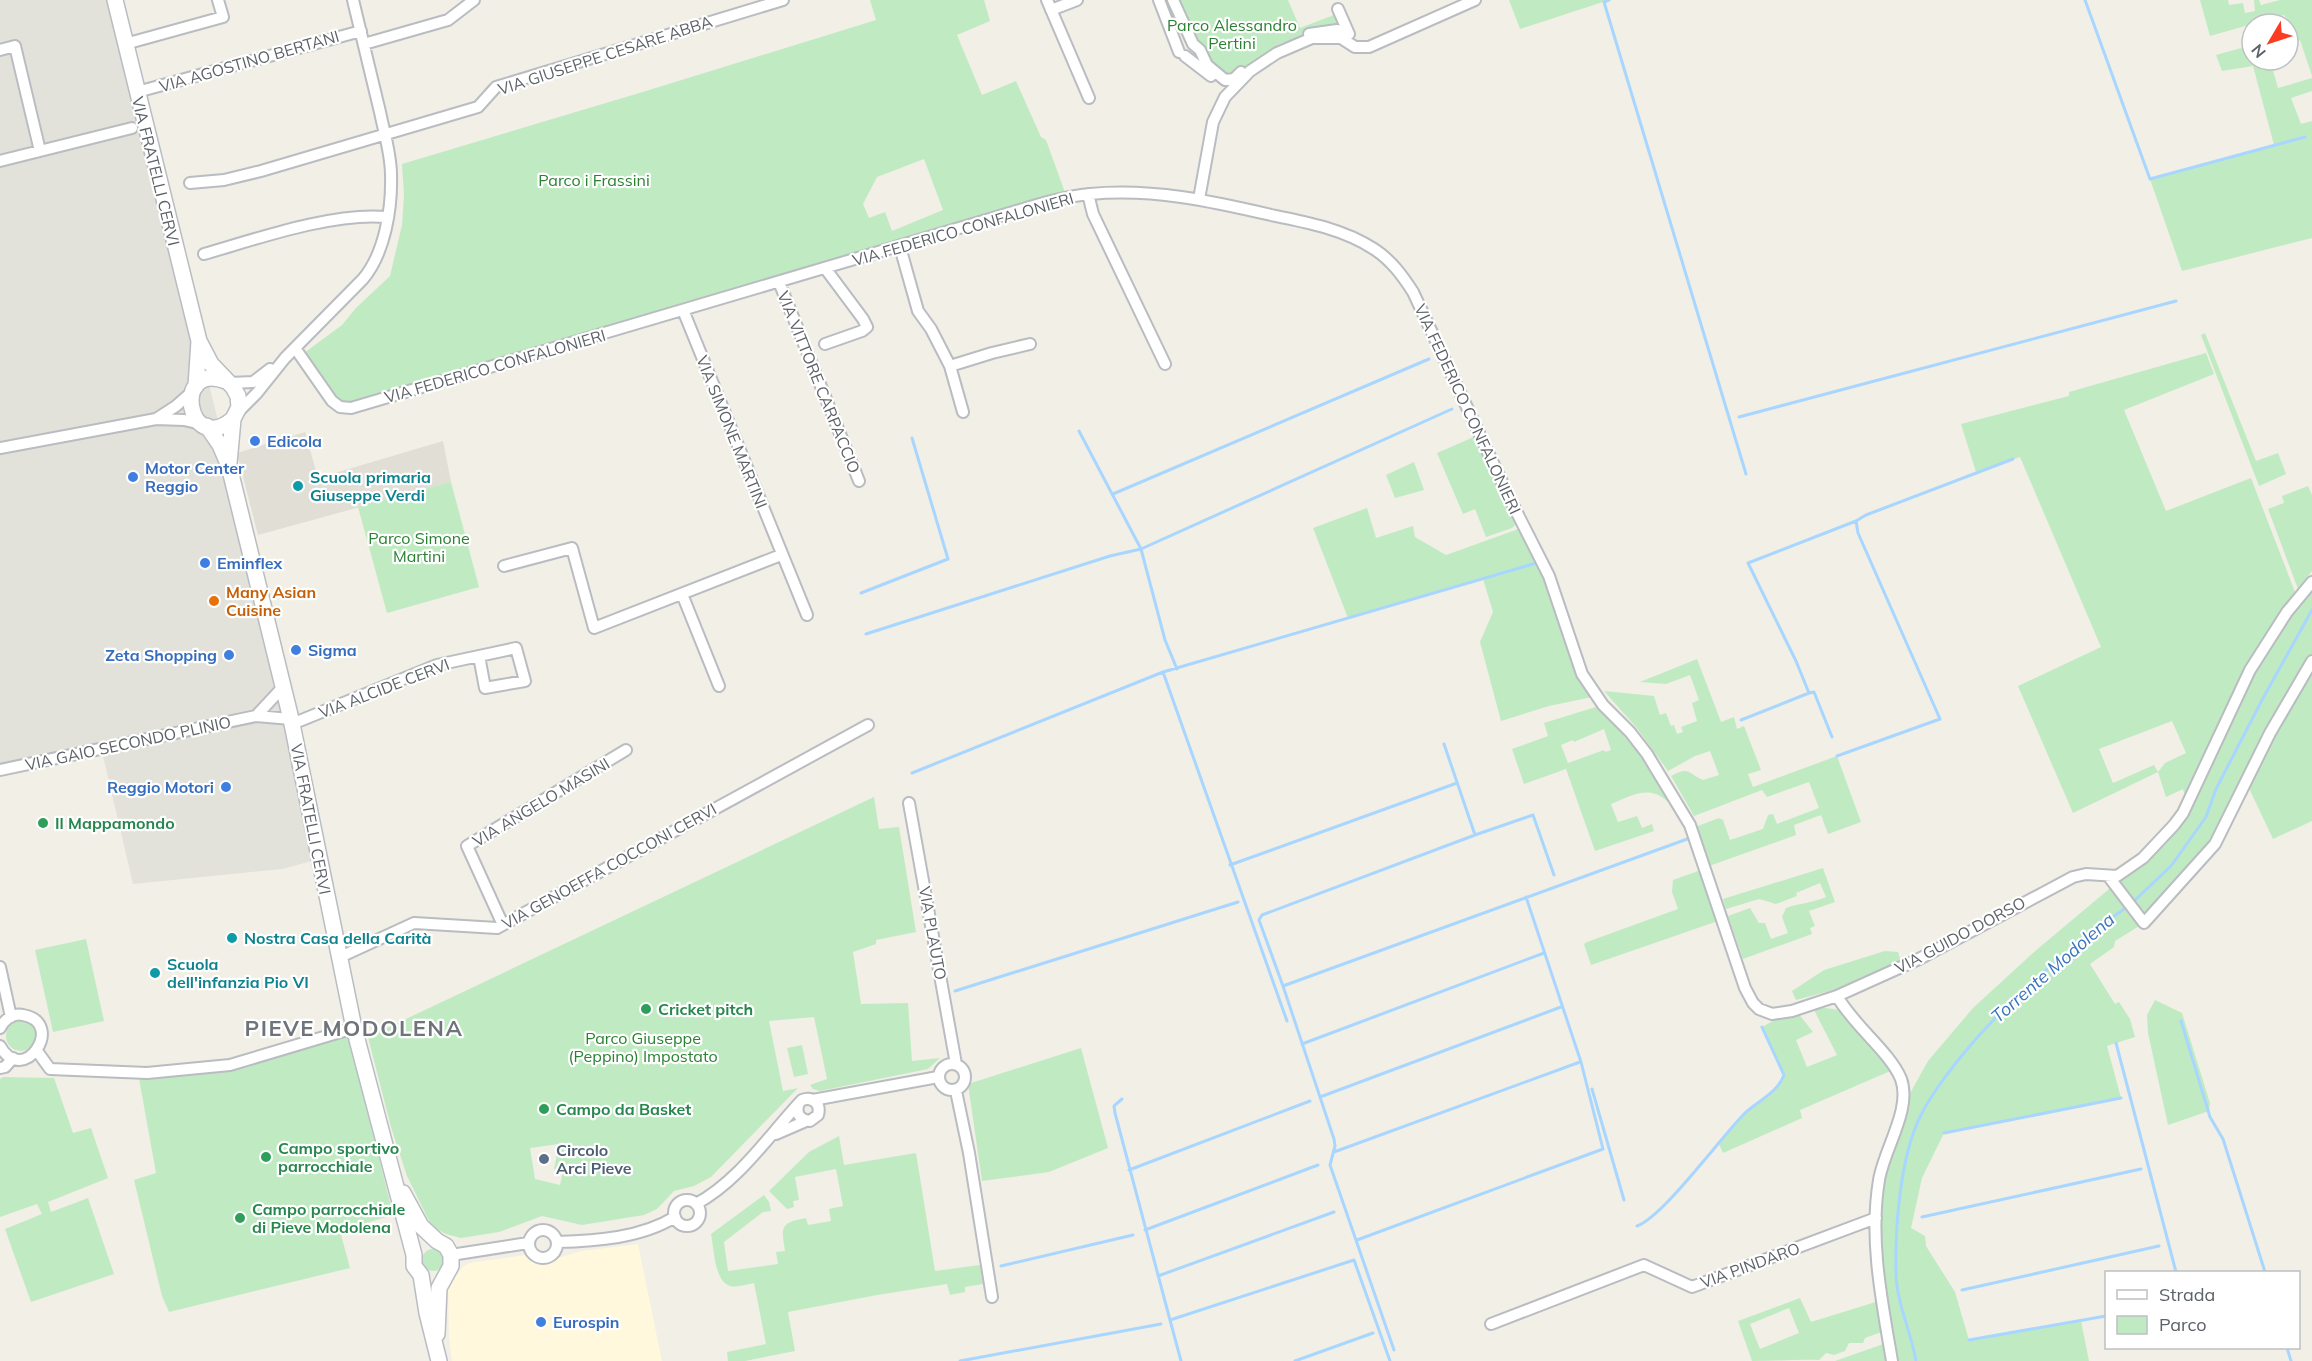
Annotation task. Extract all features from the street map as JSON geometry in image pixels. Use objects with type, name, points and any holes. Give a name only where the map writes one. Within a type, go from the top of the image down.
[{"type":"main road","name":"VIA FRATELLI CERVI","points":[[115,0],[198,341],[211,364],[238,396],[229,466]]},
{"type":"main road","name":"VIA FRATELLI CERVI","points":[[198,341],[195,388],[190,405],[196,420],[204,425],[220,445],[229,466],[291,722],[354,1028],[414,1255],[414,1266],[421,1275],[427,1313],[438,1353]]},
{"type":"main road","points":[[195,388],[201,382],[214,378],[228,382]]},
{"type":"main road","points":[[204,425],[221,427],[235,416]]},
{"type":"main road","name":"VIA FRATELLI CERVI","points":[[392,1172],[422,1226],[437,1241],[446,1246],[451,1256],[451,1266],[439,1288],[438,1353]]},
{"type":"main road","points":[[414,1255],[420,1245],[437,1241]]},
{"type":"main road","points":[[421,1275],[430,1279],[446,1274]]},
{"type":"street","points":[[125,44],[223,17],[218,0]]},
{"type":"street","points":[[235,416],[285,358],[372,267],[381,244],[391,173],[385,134],[353,0]]},
{"type":"street","points":[[364,44],[448,20],[474,0]]},
{"type":"street","name":"VIA GIUSEPPE CESARE ABBA","points":[[190,183],[224,180],[261,171],[478,107],[496,87],[783,0]]},
{"type":"street","points":[[1077,0],[1049,5],[1089,98]]},
{"type":"street","points":[[1159,0],[1182,54],[1231,92]]},
{"type":"street","points":[[1173,0],[1193,44],[1200,50],[1207,65],[1228,81],[1234,79],[1259,57],[1279,45],[1323,31],[1337,30],[1349,34],[1338,9]]},
{"type":"street","points":[[1199,199],[1213,122],[1225,98],[1250,71],[1277,53],[1312,38],[1341,38],[1355,47],[1369,47],[1475,0]]},
{"type":"street","name":"VIA AGOSTINO BERTANI","points":[[137,92],[361,31]]},
{"type":"street","points":[[0,50],[15,46],[40,151]]},
{"type":"street","points":[[0,161],[132,128]]},
{"type":"street","name":"VIA FEDERICO CONFALONIERI","points":[[295,348],[332,401],[340,407],[351,408],[993,218],[1088,194],[1145,193],[1199,199],[1341,233],[1375,250],[1401,273],[1424,312],[1548,576],[1582,674],[1603,705],[1630,732],[1647,754],[1690,825],[1748,997],[1759,1009],[1772,1014],[1792,1011],[1837,996]]},
{"type":"street","points":[[1088,194],[1093,214],[1165,364]]},
{"type":"street","points":[[204,254],[332,220],[386,217]]},
{"type":"street","points":[[900,247],[918,311],[931,329],[950,366],[963,412]]},
{"type":"street","name":"VIA FEDERICO CONFALONIERI","points":[[825,268],[867,327],[862,331],[825,344]]},
{"type":"street","name":"VIA VITTORE CARPACCIO","points":[[779,282],[859,481]]},
{"type":"street","name":"VIA SIMONE MARTINI","points":[[683,310],[807,615]]},
{"type":"street","points":[[950,366],[1030,344]]},
{"type":"street","points":[[228,382],[253,382],[285,358]]},
{"type":"street","points":[[156,419],[176,406],[195,388]]},
{"type":"street","points":[[0,448],[156,419],[184,420],[204,425]]},
{"type":"street","points":[[504,566],[572,548],[594,627],[781,555]]},
{"type":"street","name":"VIA GUIDO DORSO","points":[[1837,996],[1919,958],[2060,882],[2086,874],[2117,876],[2144,858],[2165,837],[2183,813],[2250,670],[2287,612],[2312,582]]},
{"type":"street","points":[[682,594],[719,686]]},
{"type":"street","name":"VIA ALCIDE CERVI","points":[[291,722],[437,665],[478,656],[516,648],[525,681],[485,688],[478,656]]},
{"type":"street","points":[[2109,877],[2144,923],[2216,844],[2270,733],[2312,660]]},
{"type":"street","points":[[256,716],[283,687]]},
{"type":"street","name":"VIA GAIO SECONDO PLINIO","points":[[0,770],[256,716],[291,722]]},
{"type":"street","name":"VIA GENOEFFA COCCONI CERVI","points":[[338,958],[414,923],[497,928],[868,725]]},
{"type":"street","name":"VIA ANGELO MASINI","points":[[503,925],[467,846],[626,750]]},
{"type":"street","name":"VIA PLAUTO","points":[[909,803],[956,1064],[963,1071],[965,1078],[957,1091],[992,1297]]},
{"type":"street","points":[[0,968],[11,1017]]},
{"type":"street","points":[[1837,996],[1847,1012],[1895,1069],[1903,1089],[1904,1104],[1881,1169],[1876,1218],[1881,1290],[1892,1361]]},
{"type":"street","points":[[0,1028],[11,1017],[24,1015],[36,1021],[40,1026],[42,1039],[37,1051],[26,1058],[14,1058],[7,1055],[0,1046]]},
{"type":"street","points":[[37,1051],[50,1069],[147,1073],[230,1065],[354,1028]]},
{"type":"street","points":[[0,1068],[5,1067],[14,1058]]},
{"type":"street","points":[[956,1064],[945,1065],[938,1077],[943,1088],[957,1091]]},
{"type":"street","points":[[696,1204],[712,1195],[806,1099],[813,1100],[938,1077]]},
{"type":"street","points":[[766,1141],[783,1130],[806,1120],[813,1120],[819,1111],[853,1093]]},
{"type":"street","points":[[813,1100],[818,1104],[819,1111]]},
{"type":"street","points":[[798,1106],[798,1113],[806,1120]]},
{"type":"street","points":[[687,1200],[696,1204],[700,1216],[696,1224],[685,1226],[678,1222],[675,1210],[680,1203],[687,1200]]},
{"type":"street","points":[[557,1242],[590,1241],[623,1235],[662,1225],[675,1217]]},
{"type":"street","name":"VIA PINDARO","points":[[1491,1324],[1644,1265],[1692,1287],[1876,1218]]},
{"type":"street","points":[[540,1229],[551,1232],[557,1242],[555,1251],[544,1258],[532,1254],[528,1243],[531,1235],[540,1229]]},
{"type":"street","points":[[451,1256],[528,1243]]},
{"type":"shaded area","points":[[0,0],[115,0],[229,466],[319,859],[282,869],[133,884],[103,756],[0,777]]},
{"type":"shaded area","points":[[305,432],[318,478],[443,441],[451,482],[258,535],[237,453]]},
{"type":"shaded area","points":[[638,1244],[662,1361],[452,1361],[448,1286],[469,1263],[526,1255],[541,1263],[581,1251]]},
{"type":"green space","name":"Parco i Frassini","points":[[870,0],[984,0],[990,21],[957,35],[982,95],[1016,81],[1041,137],[1046,140],[1067,198],[340,407],[300,356],[342,325],[356,308],[390,276],[402,225],[404,195],[402,164],[876,20]],"holes":[[[924,159],[943,210],[892,231],[885,212],[869,218],[863,204],[877,177]]]},
{"type":"green space","name":"Parco Alessandro Pertini","points":[[1175,0],[1288,0],[1300,28],[1339,13],[1348,33],[1308,34],[1279,44],[1228,80],[1210,67]]},
{"type":"green space","points":[[1509,0],[1609,0],[1520,29]]},
{"type":"green space","points":[[2200,0],[2228,0],[2229,5],[2243,3],[2245,12],[2240,12],[2240,27],[2210,36]]},
{"type":"green space","points":[[2254,0],[2259,0],[2261,5],[2280,0],[2312,0],[2312,76],[2300,40],[2300,12],[2250,12],[2255,11]]},
{"type":"green space","points":[[2240,48],[2240,68],[2222,71],[2216,55]]},
{"type":"green space","points":[[2255,72],[2273,72],[2278,88],[2312,78],[2312,91],[2291,98],[2301,124],[2312,121],[2312,238],[2182,271],[2150,179],[2274,145]]},
{"type":"green space","points":[[2205,333],[2256,461],[2278,453],[2286,474],[2259,486],[2201,335]]},
{"type":"green space","points":[[2206,353],[2214,374],[2124,410],[2166,511],[2251,478],[2295,592],[2298,589],[2301,595],[2312,582],[2312,821],[2273,839],[2247,784],[2215,844],[2144,923],[2115,941],[2114,947],[2090,964],[2115,1004],[2119,1002],[2130,1019],[2135,1037],[2107,1046],[2121,1098],[1944,1133],[1922,1178],[1911,1228],[1925,1236],[1926,1246],[1955,1292],[1969,1340],[2081,1321],[2089,1361],[1835,1361],[1889,1342],[1887,1330],[1865,1338],[1863,1343],[1849,1343],[1845,1351],[1834,1355],[1826,1353],[1819,1360],[1752,1361],[1738,1321],[1800,1298],[1811,1322],[1882,1300],[1876,1199],[1904,1104],[1928,1061],[1973,1008],[2034,952],[2115,884],[2165,837],[2186,798],[2183,789],[2166,797],[2158,772],[2073,813],[2018,686],[2101,647],[2020,457],[1976,472],[1961,424],[2069,396],[2069,392]],"holes":[[[2172,721],[2186,753],[2165,763],[2158,772],[2154,765],[2113,783],[2099,749]],[[1789,1308],[1799,1333],[1760,1349],[1750,1324]]]},
{"type":"green space","points":[[1476,436],[1515,525],[1486,537],[1475,509],[1463,514],[1437,453]]},
{"type":"green space","points":[[1414,462],[1424,490],[1395,498],[1386,475]]},
{"type":"green space","name":"Parco Simone Martini","points":[[451,482],[479,587],[387,613],[358,507]]},
{"type":"green space","points":[[2308,486],[2312,495],[2312,571],[2298,589],[2268,509],[2284,503],[2282,496]]},
{"type":"green space","points":[[1367,508],[1376,538],[1413,526],[1415,537],[1446,555],[1524,527],[1597,696],[1549,706],[1501,721],[1480,642],[1493,612],[1483,579],[1348,618],[1313,528]]},
{"type":"green space","points":[[1697,659],[1721,722],[1734,717],[1737,729],[1744,726],[1761,770],[1748,774],[1753,787],[1837,756],[1861,822],[1828,834],[1821,815],[1794,825],[1796,835],[1709,866],[1695,827],[1719,818],[1723,820],[1730,840],[1763,829],[1768,815],[1773,814],[1777,824],[1819,808],[1809,782],[1767,797],[1762,790],[1694,816],[1671,776],[1685,771],[1703,780],[1719,775],[1710,751],[1695,756],[1668,771],[1636,727],[1604,691],[1654,696],[1660,715],[1666,713],[1677,734],[1683,732],[1681,727],[1697,721],[1692,703],[1699,700],[1690,675],[1666,684],[1640,682]]},
{"type":"green space","points":[[1599,706],[1651,768],[1670,799],[1668,802],[1654,794],[1640,793],[1611,804],[1618,822],[1637,816],[1642,828],[1652,824],[1654,831],[1595,851],[1566,769],[1524,784],[1512,749],[1548,736],[1544,723]],"holes":[[[1604,729],[1611,750],[1605,752],[1604,750],[1568,763],[1561,745]]]},
{"type":"green space","name":"Parco Giuseppe (Peppino) Impostato","points":[[874,797],[879,829],[899,827],[916,932],[876,940],[876,944],[853,952],[861,1004],[908,1003],[912,1061],[940,1058],[928,1069],[820,1091],[813,1089],[810,1085],[827,1079],[814,1017],[769,1021],[783,1091],[798,1088],[711,1177],[694,1186],[674,1191],[657,1209],[644,1215],[582,1225],[542,1216],[499,1232],[461,1238],[432,1227],[407,1176],[391,1127],[368,1037]],"holes":[[[559,1144],[554,1169],[563,1172],[560,1185],[535,1179],[530,1148]]]},
{"type":"green space","points":[[1823,868],[1835,902],[1809,911],[1815,926],[1810,928],[1812,934],[1743,959],[1728,916],[1750,908],[1759,923],[1765,923],[1771,939],[1788,933],[1782,917],[1786,908],[1826,897],[1820,883],[1796,893],[1797,896],[1776,904],[1759,899],[1726,909],[1723,899]]},
{"type":"green space","points":[[1701,870],[1718,921],[1591,965],[1584,944],[1678,909],[1672,892],[1673,880]]},
{"type":"green space","points":[[86,939],[104,1021],[53,1032],[35,950]]},
{"type":"green space","points":[[1885,951],[1898,952],[1901,962],[1837,989],[1796,1000],[1792,991],[1824,970]]},
{"type":"green space","points":[[2155,1000],[2182,1013],[2210,1103],[2209,1111],[2168,1125],[2148,1033],[2147,1015]]},
{"type":"green space","points":[[1813,1008],[1840,1010],[1895,1069],[1800,1110],[1802,1118],[1723,1153],[1718,1142],[1747,1112],[1781,1083],[1784,1075],[1762,1027],[1780,1017],[1798,1013],[1813,1032],[1796,1040],[1807,1067],[1837,1055]]},
{"type":"green space","points":[[21,1021],[32,1025],[36,1036],[32,1047],[21,1051],[10,1047],[6,1036],[10,1025]]},
{"type":"green space","name":"Campo sportivo parrocchiale","points":[[348,1030],[393,1215],[340,1231],[350,1268],[169,1312],[162,1296],[134,1180],[156,1173],[138,1073],[230,1065]]},
{"type":"green space","points":[[802,1045],[808,1074],[794,1077],[787,1048]]},
{"type":"green space","points":[[1081,1048],[1108,1148],[1049,1172],[982,1181],[968,1084]]},
{"type":"green space","points":[[3,1077],[54,1078],[73,1133],[91,1128],[108,1178],[48,1202],[51,1212],[88,1198],[114,1274],[31,1302],[5,1229],[42,1214],[37,1204],[0,1217],[0,1079]]},
{"type":"green space","points":[[839,1136],[844,1165],[916,1153],[935,1271],[980,1265],[983,1284],[965,1287],[965,1292],[950,1295],[947,1284],[788,1312],[795,1351],[745,1361],[728,1361],[727,1352],[766,1344],[754,1283],[736,1287],[725,1283],[718,1271],[711,1234],[764,1195],[771,1211],[763,1212],[724,1242],[728,1271],[778,1264],[776,1252],[785,1251],[783,1231],[787,1224],[806,1218],[808,1225],[831,1221],[829,1209],[843,1206],[836,1169],[795,1177],[799,1200],[793,1201],[794,1207],[787,1209],[769,1191],[809,1152]]},
{"type":"green space","points":[[433,1249],[441,1252],[444,1260],[441,1268],[433,1271],[425,1268],[422,1260],[425,1252]]},
{"type":"waterway","points":[[1609,0],[1604,2],[1746,474]]},
{"type":"waterway","points":[[2085,0],[2150,179],[2305,137]]},
{"type":"waterway","points":[[1739,417],[2176,301]]},
{"type":"waterway","points":[[1113,494],[1429,359]]},
{"type":"waterway","points":[[1079,431],[1141,549],[1452,409]]},
{"type":"waterway","points":[[861,593],[948,559],[912,438]]},
{"type":"waterway","points":[[1741,720],[1809,693],[1796,661],[1748,563],[2013,459]]},
{"type":"waterway","points":[[1837,756],[1940,719],[1858,533],[1856,521]]},
{"type":"waterway","points":[[866,634],[1110,556],[1141,549],[1165,640],[1177,669]]},
{"type":"waterway","points":[[912,773],[1163,672],[1540,562]]},
{"type":"waterway","name":"Torrente Modolena","points":[[2133,902],[2171,866],[2206,817],[2216,789],[2312,610]]},
{"type":"waterway","points":[[1163,672],[1287,1021]]},
{"type":"waterway","points":[[1809,693],[1814,692],[1832,737]]},
{"type":"waterway","points":[[1394,1350],[1330,1165],[1335,1146],[1334,1139],[1259,920],[1262,915],[1475,835],[1444,744]]},
{"type":"waterway","points":[[1230,865],[1457,783]]},
{"type":"waterway","points":[[1475,835],[1533,815],[1554,875]]},
{"type":"waterway","points":[[1283,986],[1690,838]]},
{"type":"waterway","points":[[1357,1240],[1603,1149],[1581,1062],[1526,897]]},
{"type":"waterway","points":[[955,991],[1238,902]]},
{"type":"waterway","name":"Torrente Modolena","points":[[1916,1361],[1898,1294],[1896,1254],[1900,1192],[1908,1150],[1921,1115],[1954,1066],[1997,1016],[2038,977],[2128,906]]},
{"type":"waterway","points":[[1302,1044],[1544,953]]},
{"type":"waterway","points":[[1320,1097],[1561,1007]]},
{"type":"waterway","points":[[2181,1021],[2210,1117],[2223,1139],[2265,1271]]},
{"type":"waterway","points":[[1637,1226],[1648,1220],[1676,1193],[1745,1113],[1781,1081],[1784,1075],[1762,1027]]},
{"type":"waterway","points":[[2116,1043],[2176,1271]]},
{"type":"waterway","points":[[1334,1152],[1580,1062]]},
{"type":"waterway","points":[[1592,1089],[1624,1200]]},
{"type":"waterway","points":[[1944,1133],[2121,1098]]},
{"type":"waterway","points":[[1122,1099],[1114,1106],[1115,1113],[1170,1320],[1354,1260],[1390,1361]]},
{"type":"waterway","points":[[1129,1170],[1310,1101]]},
{"type":"waterway","points":[[1145,1230],[1318,1165]]},
{"type":"waterway","points":[[1922,1217],[2141,1169]]},
{"type":"waterway","points":[[1158,1276],[1334,1212]]},
{"type":"waterway","points":[[1001,1266],[1133,1235]]},
{"type":"waterway","points":[[1962,1290],[2159,1246]]},
{"type":"waterway","points":[[1969,1340],[2105,1316]]},
{"type":"waterway","points":[[1170,1320],[1181,1361]]},
{"type":"waterway","points":[[960,1361],[1161,1324]]},
{"type":"waterway","points":[[1295,1361],[1373,1333]]},
{"type":"waterway","points":[[2287,1349],[2291,1361]]},
{"type":"place","name":"Edicola","points":[[255,441]]},
{"type":"place","name":"Motor Center Reggio","points":[[133,477]]},
{"type":"place","name":"Scuola primaria Giuseppe Verdi","points":[[298,486]]},
{"type":"place","name":"Eminflex","points":[[205,563]]},
{"type":"place","name":"Many Asian Cuisine","points":[[214,601]]},
{"type":"place","name":"Sigma","points":[[296,650]]},
{"type":"place","name":"Zeta Shopping","points":[[229,655]]},
{"type":"place","name":"Reggio Motori","points":[[226,787]]},
{"type":"place","name":"Il Mappamondo","points":[[43,823]]},
{"type":"place","name":"Nostra Casa della Carità","points":[[232,938]]},
{"type":"place","name":"Scuola dell'infanzia Pio VI","points":[[155,973]]},
{"type":"place","name":"Cricket pitch","points":[[646,1009]]},
{"type":"place","name":"Campo da Basket","points":[[544,1109]]},
{"type":"place","name":"Campo sportivo parrocchiale","points":[[266,1157]]},
{"type":"place","name":"Circolo Arci Pieve","points":[[544,1159]]},
{"type":"place","name":"Campo parrocchiale di Pieve Modolena","points":[[240,1218]]},
{"type":"place","name":"Eurospin","points":[[541,1322]]},
{"type":"district","name":"PIEVE MODOLENA","points":[[354,1028]]}]
